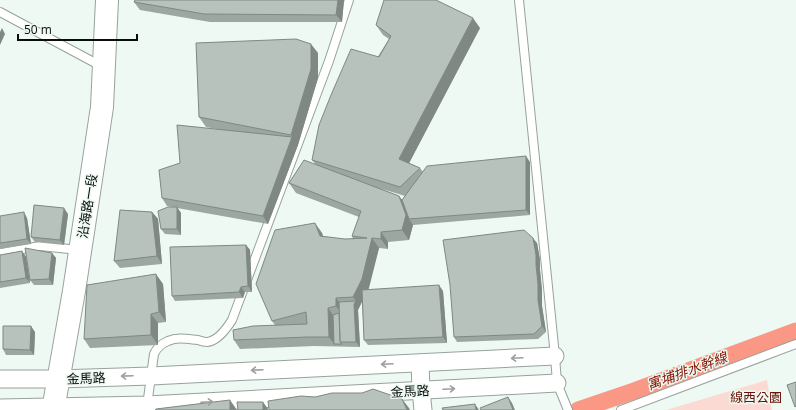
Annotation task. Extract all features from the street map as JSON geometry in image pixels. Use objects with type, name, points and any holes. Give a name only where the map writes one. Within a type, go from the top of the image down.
[{"type":"street","name":"沿海路一段","points":[[53,409],[74,291],[102,107],[107,0]]},
{"type":"street","name":"金馬路","points":[[0,379],[151,376],[556,356]]},
{"type":"street","points":[[420,363],[423,410]]},
{"type":"street","name":"金馬路","points":[[0,408],[147,408],[421,390],[557,383]]},
{"type":"lane","points":[[147,408],[154,354],[157,348],[174,338],[185,338],[208,342],[225,332],[232,320],[329,62],[349,0]]},
{"type":"lane","points":[[519,0],[556,356],[557,383],[567,406]]},
{"type":"lane","points":[[0,12],[104,67]]},
{"type":"lane","points":[[0,253],[40,246],[80,250]]},
{"type":"lane","points":[[622,410],[796,344]]},
{"type":"green space","name":"線西公園","points":[[767,380],[772,410],[666,410]]},
{"type":"building","points":[[135,0],[338,0],[336,15],[204,14],[134,2]]},
{"type":"building","points":[[384,0],[436,0],[473,18],[399,159],[420,168],[400,187],[312,160],[319,125],[351,49],[379,57],[391,36],[376,25]]},
{"type":"building","points":[[296,39],[311,44],[311,69],[291,135],[199,117],[196,43]]},
{"type":"building","points":[[177,125],[292,137],[263,216],[162,198],[159,170],[180,163]]},
{"type":"building","points":[[526,156],[526,210],[409,219],[402,200],[427,166]]},
{"type":"building","points":[[304,160],[399,196],[406,215],[402,230],[381,232],[381,239],[372,238],[362,279],[353,297],[336,298],[336,306],[328,308],[329,337],[234,340],[233,330],[253,326],[307,324],[306,312],[272,321],[256,284],[275,230],[315,223],[320,236],[345,239],[367,238],[352,236],[361,211],[289,183]]},
{"type":"building","points":[[34,205],[64,208],[60,240],[31,237]]},
{"type":"building","points":[[168,207],[177,207],[177,229],[161,229],[158,211]]},
{"type":"building","points":[[120,210],[152,212],[157,256],[114,261]]},
{"type":"building","points":[[24,212],[27,239],[0,243],[0,216]]},
{"type":"building","points":[[524,230],[533,238],[536,255],[538,300],[542,326],[534,334],[454,337],[450,285],[443,240]]},
{"type":"building","points":[[246,245],[248,286],[241,287],[239,292],[172,296],[170,247]]},
{"type":"building","points":[[25,248],[52,253],[49,279],[30,280]]},
{"type":"building","points":[[22,251],[26,278],[0,282],[0,255]]},
{"type":"building","points":[[156,274],[159,312],[151,314],[151,335],[84,339],[87,285]]},
{"type":"building","points":[[439,285],[443,337],[364,340],[362,290]]},
{"type":"building","points":[[356,301],[354,304],[356,342],[340,342],[339,302]]},
{"type":"building","points":[[339,313],[340,342],[342,344],[334,344],[333,315]]},
{"type":"building","points":[[3,326],[31,326],[30,350],[3,349]]},
{"type":"building","points":[[796,382],[796,406],[795,407],[787,385]]},
{"type":"building","points":[[373,389],[402,399],[407,410],[269,410],[268,401],[301,396],[315,397],[332,393],[362,393]]},
{"type":"building","points":[[508,397],[513,410],[481,410],[480,408]]},
{"type":"building","points":[[230,400],[230,410],[155,410],[156,409]]},
{"type":"building","points":[[237,402],[263,402],[263,410],[238,410]]},
{"type":"building","points":[[475,404],[476,410],[443,410],[442,408]]},
{"type":"waterway","name":"寓埔排水幹線","points":[[578,410],[634,391],[796,331]]}]
